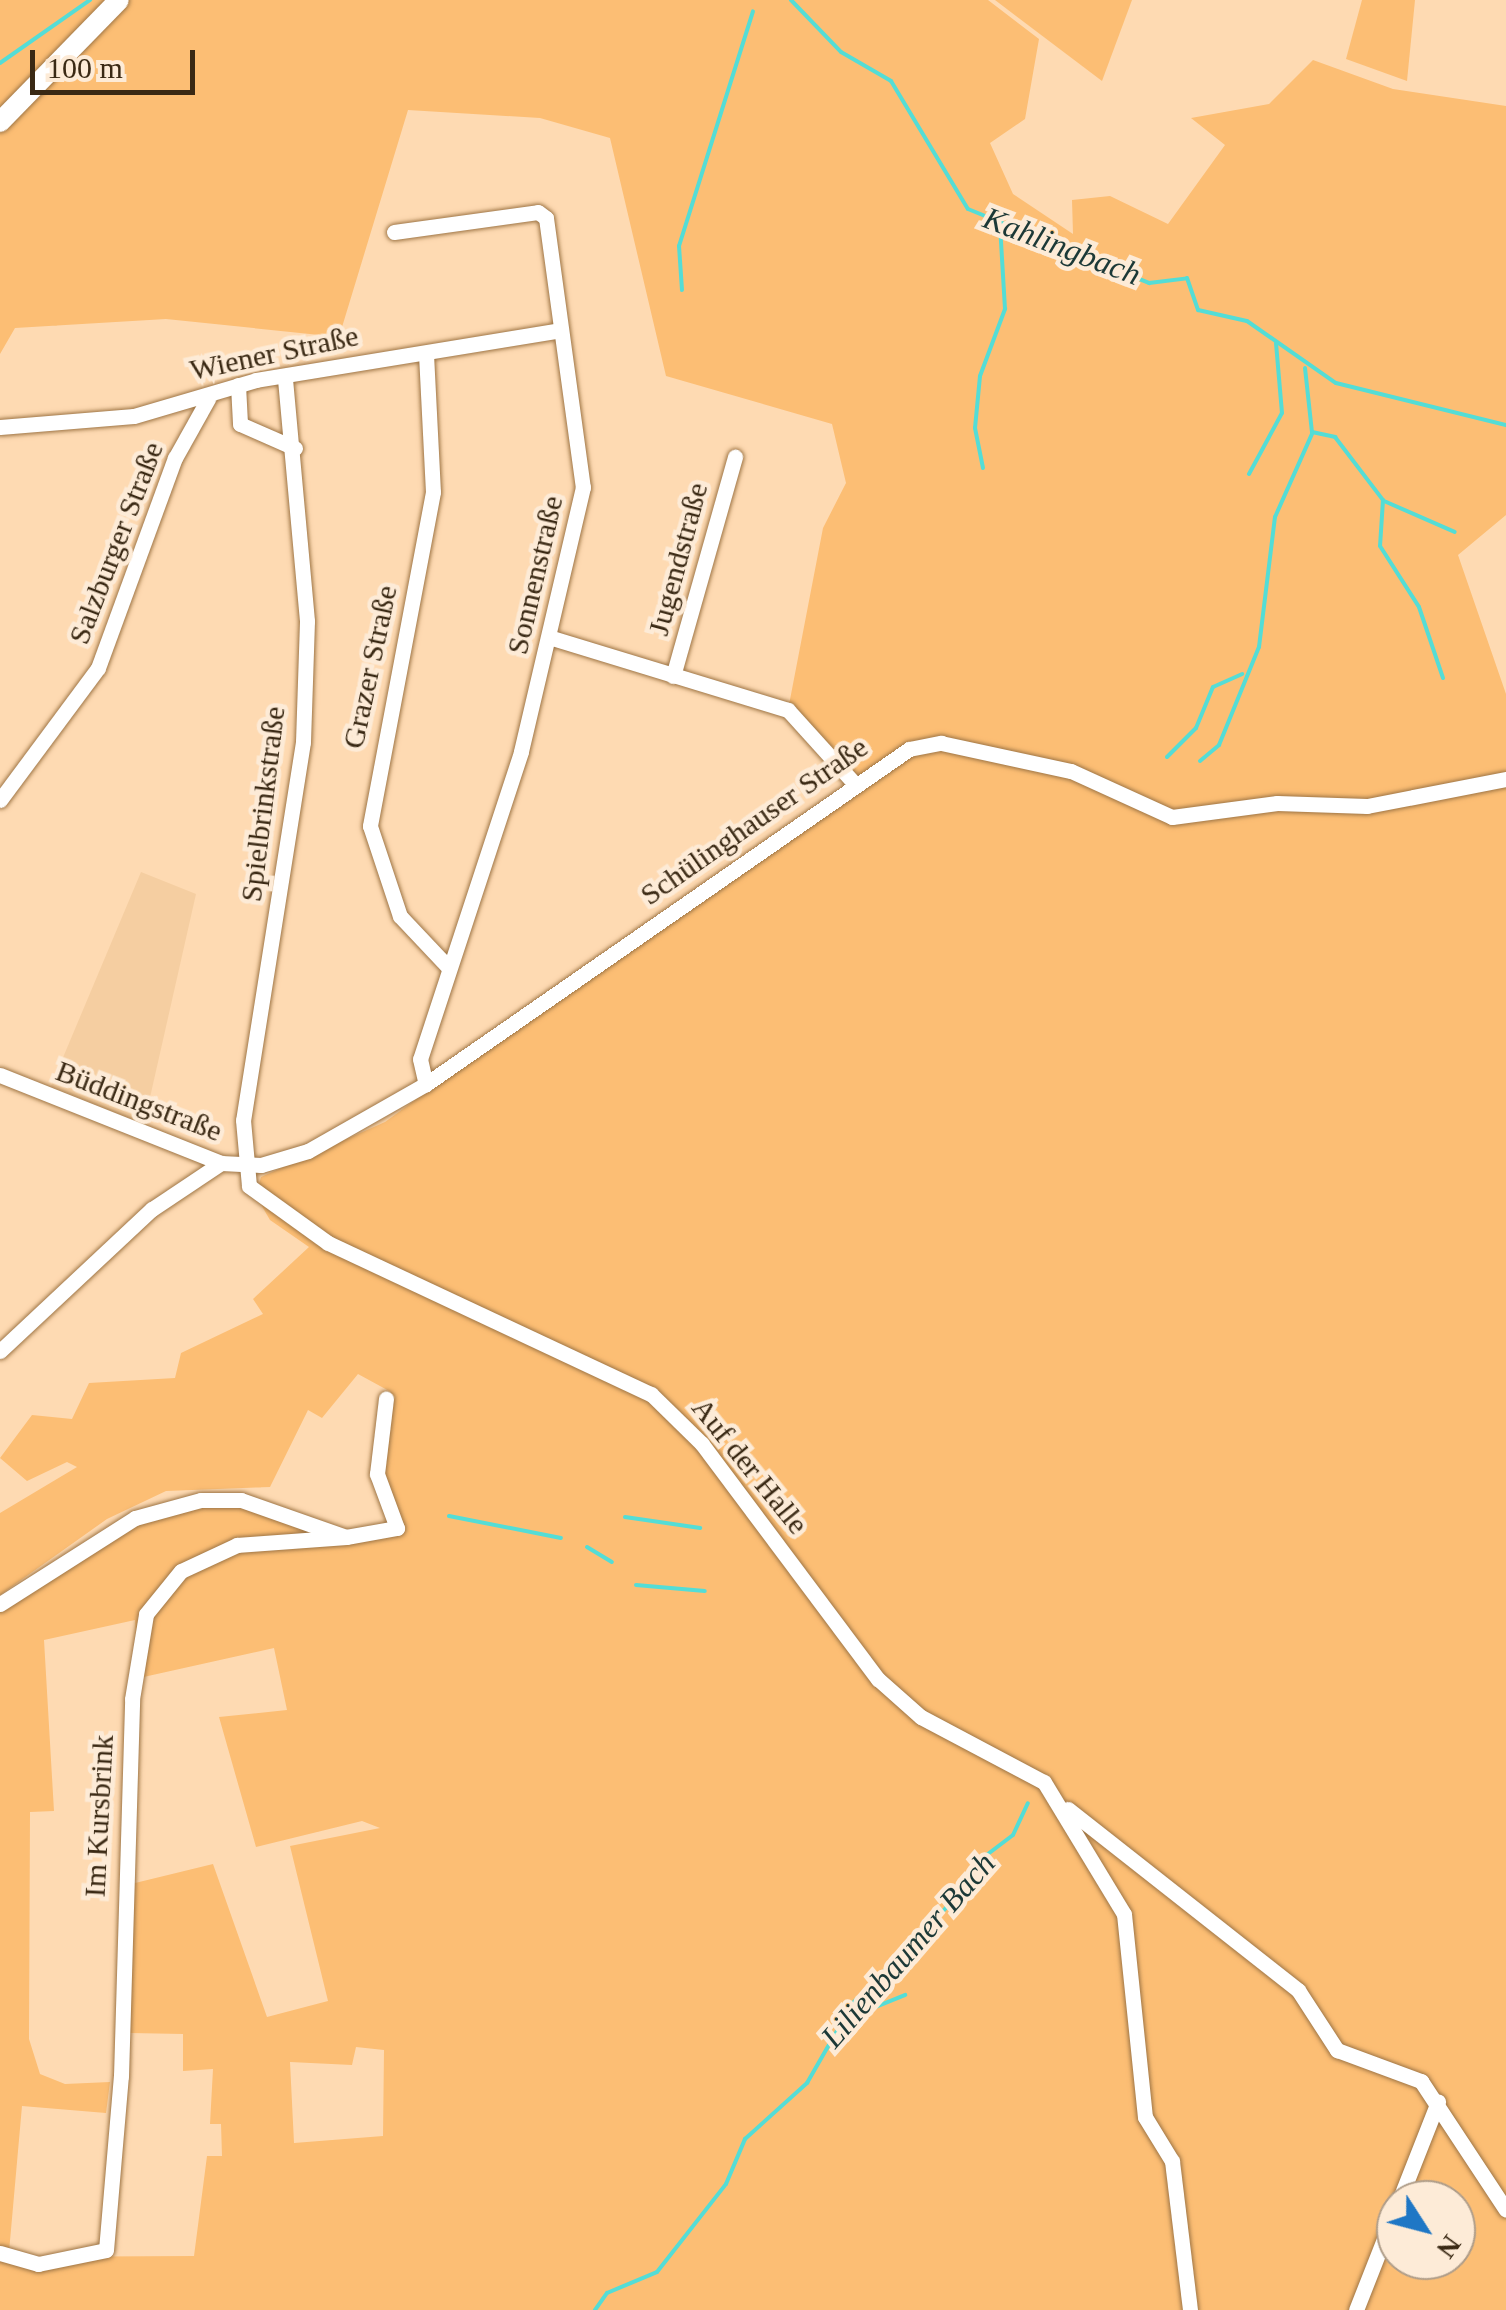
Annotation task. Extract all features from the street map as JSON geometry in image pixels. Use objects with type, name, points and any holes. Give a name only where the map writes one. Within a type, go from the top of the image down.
[{"type":"main road","points":[[0,122],[119,0]]},
{"type":"street","name":"Sonnenstraße","points":[[394,232],[542,214],[583,487],[550,637],[420,1059],[426,1084]]},
{"type":"street","name":"Wiener Straße","points":[[0,426],[58,427],[208,400],[238,385],[560,330]]},
{"type":"street","name":"Grazer Straße","points":[[426,354],[433,492],[370,826],[400,916],[449,968]]},
{"type":"street","name":"Spielbrinkstraße","points":[[240,1165],[303,742],[295,448],[285,379]]},
{"type":"street","points":[[238,385],[240,424],[295,448]]},
{"type":"street","name":"Salzburger Straße","points":[[0,800],[98,668],[175,458],[208,400]]},
{"type":"street","name":"Jugendstraße","points":[[674,676],[734,457]]},
{"type":"street","name":"Jugendstraße","points":[[550,637],[802,718],[853,782]]},
{"type":"street","name":"Schülinghauser Straße","points":[[261,1165],[356,1128],[426,1084],[853,782],[909,749],[941,743],[1101,780],[1172,817],[1277,803],[1368,806],[1506,779]]},
{"type":"street","name":"Büddingstraße","points":[[0,1075],[221,1163],[261,1165]]},
{"type":"street","points":[[0,1351],[152,1209],[221,1163]]},
{"type":"street","name":"Auf der Halle","points":[[240,1165],[249,1186],[316,1236],[651,1394],[702,1444],[878,1679],[921,1718],[1044,1782],[1064,1807],[1124,1914],[1145,2117],[1172,2161],[1190,2310]]},
{"type":"street","name":"Im Kursbrink","points":[[0,2253],[38,2264],[106,2250],[122,2076],[132,1699],[146,1614],[181,1570],[238,1545],[350,1538],[396,1528],[377,1474],[386,1399]]},
{"type":"street","points":[[0,1604],[135,1518],[200,1500],[240,1500],[350,1538]]},
{"type":"street","name":"Auf der Halle","points":[[1064,1807],[1298,1990],[1337,2050],[1399,2069],[1438,2102],[1506,2210]]},
{"type":"street","points":[[1356,2310],[1438,2102]]},
{"type":"shaded area","points":[[0,0],[988,0],[1039,39],[1025,119],[990,143],[1013,194],[1073,234],[1072,200],[1110,196],[1168,224],[1225,145],[1191,118],[1269,104],[1313,60],[1393,89],[1506,106],[1506,515],[1458,555],[1506,694],[1506,2310],[1358,2310],[1376,2260],[1376,2280],[1476,2280],[1476,2180],[1376,2180],[1376,2254],[1353,2310],[0,2310],[0,2257],[194,2256],[207,2156],[222,2156],[221,2124],[210,2124],[213,2069],[183,2071],[183,2034],[130,2033],[131,1884],[213,1864],[267,2017],[328,2001],[290,1846],[380,1828],[362,1821],[256,1847],[219,1717],[287,1710],[274,1648],[139,1678],[135,1620],[44,1640],[54,1811],[30,1812],[29,2039],[40,2074],[65,2084],[110,2082],[106,2113],[22,2106],[9,2252],[0,2249],[0,1608],[139,1521],[222,1498],[344,1542],[387,1537],[382,1441],[391,1392],[358,1374],[322,1418],[308,1410],[270,1487],[166,1491],[107,1519],[0,1595],[0,1513],[77,1467],[67,1462],[27,1481],[0,1458],[32,1415],[72,1419],[89,1383],[175,1378],[181,1353],[263,1314],[253,1299],[309,1247],[270,1220],[256,1196],[261,1177],[385,1122],[853,782],[788,710],[823,528],[846,483],[832,424],[666,376],[610,138],[540,118],[408,110],[339,337],[166,319],[15,328],[0,354]],"holes":[[[356,2047],[384,2050],[383,2136],[294,2143],[290,2062],[352,2065]]]},
{"type":"shaded area","points":[[995,0],[1132,0],[1102,81]]},
{"type":"shaded area","points":[[1362,0],[1415,0],[1407,81],[1346,59]]},
{"type":"shaded area","points":[[141,872],[196,894],[144,1124],[51,1086]]},
{"type":"waterway","points":[[0,63],[90,0]]},
{"type":"waterway","name":"Kahlingbach","points":[[791,0],[841,52],[891,81],[968,209],[1149,283],[1187,278],[1198,310],[1247,321],[1336,383],[1506,425]]},
{"type":"waterway","points":[[682,290],[679,246],[753,11]]},
{"type":"waterway","points":[[983,468],[975,428],[980,376],[1005,309],[1000,225]]},
{"type":"waterway","points":[[1249,474],[1282,413],[1276,343]]},
{"type":"waterway","points":[[1305,368],[1312,432],[1335,437],[1383,500],[1380,546],[1419,607],[1443,678]]},
{"type":"waterway","points":[[1200,761],[1219,745],[1259,647],[1275,517],[1312,434]]},
{"type":"waterway","points":[[1384,501],[1455,532]]},
{"type":"waterway","points":[[1167,757],[1196,728],[1213,687],[1242,674]]},
{"type":"waterway","points":[[449,1516],[561,1538]]},
{"type":"waterway","points":[[625,1517],[700,1528]]},
{"type":"waterway","points":[[587,1547],[612,1562]]},
{"type":"waterway","points":[[636,1585],[705,1591]]},
{"type":"waterway","name":"Lilienbaumer Bach","points":[[595,2310],[607,2293],[657,2272],[726,2184],[745,2139],[807,2083],[853,2003],[946,1908],[976,1863],[1013,1835],[1028,1803]]},
{"type":"waterway","points":[[846,2019],[905,1995]]}]
